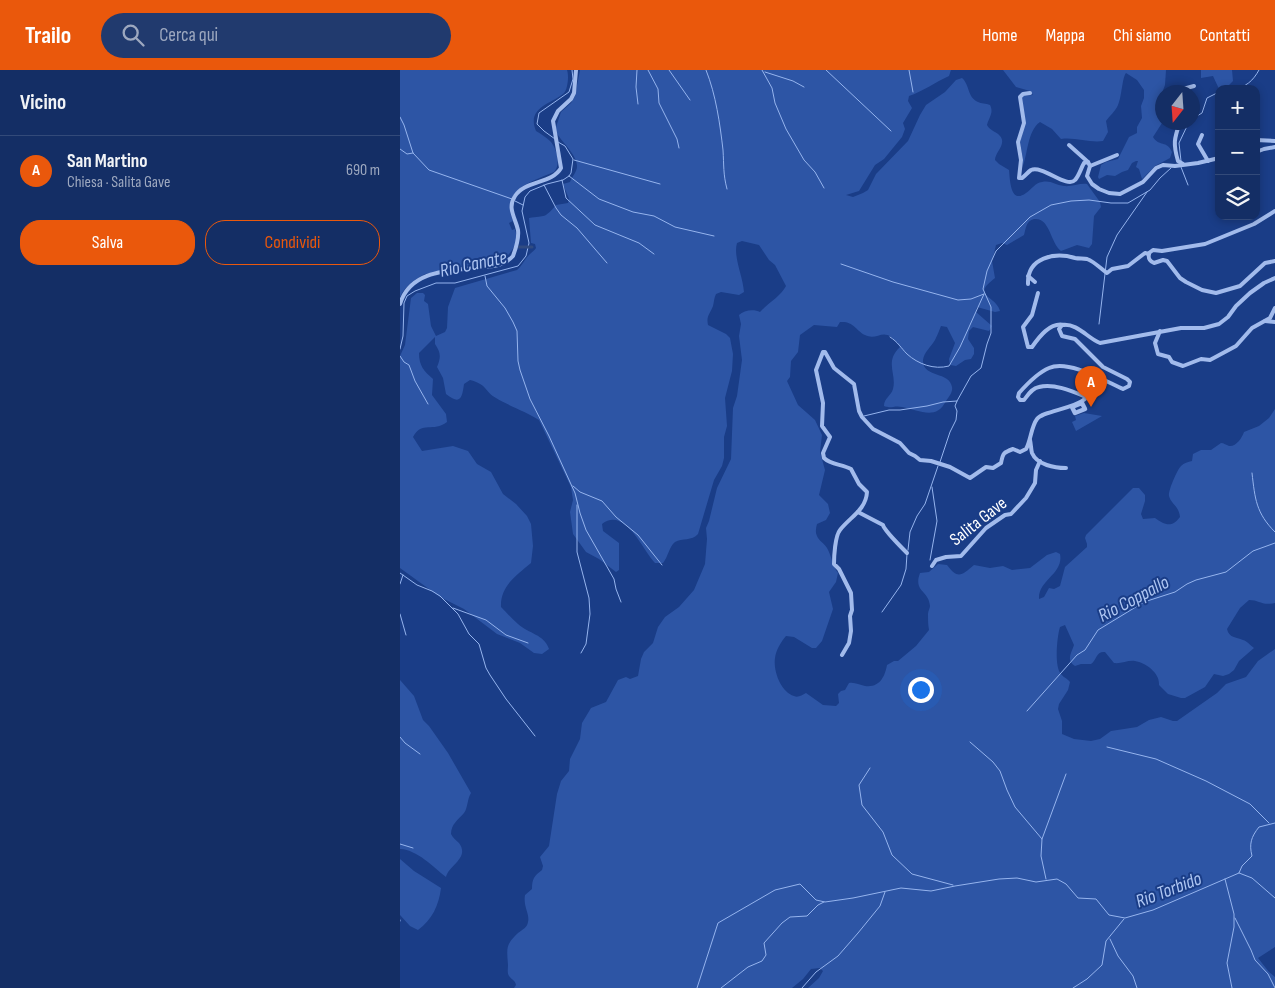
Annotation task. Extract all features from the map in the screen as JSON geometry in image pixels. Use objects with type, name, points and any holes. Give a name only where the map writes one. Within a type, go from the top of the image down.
[{"type":"street","points":[[400,304],[408,288],[423,276],[500,265],[510,259],[515,252],[518,235],[512,214],[513,201],[521,189],[559,171],[561,165],[552,125],[554,116],[574,94],[576,70]]},
{"type":"street","points":[[1030,93],[1021,95],[1020,100],[1024,122],[1018,142],[1021,160],[1019,177],[1022,178],[1035,169],[1055,175],[1066,182],[1072,182],[1075,180],[1084,162],[1088,162]]},
{"type":"street","points":[[1178,130],[1174,142],[1178,163]]},
{"type":"street","points":[[1202,135],[1198,144],[1208,161]]},
{"type":"street","points":[[1260,140],[1275,141]]},
{"type":"street","points":[[1068,145],[1088,162],[1090,166]]},
{"type":"street","points":[[1260,150],[1275,147]]},
{"type":"street","points":[[1117,155],[1090,166],[1086,176],[1092,184],[1104,192],[1117,194],[1130,190],[1137,183],[1143,182],[1156,168],[1178,163],[1183,164],[1215,159]]},
{"type":"street","points":[[1028,284],[1028,276],[1036,264],[1045,258],[1067,255],[1088,259],[1107,273],[1128,266],[1153,250],[1162,251],[1205,244],[1254,224],[1275,210]]},
{"type":"street","points":[[1149,254],[1149,258],[1153,262],[1168,261],[1180,278],[1186,282],[1202,290],[1216,293],[1240,286],[1268,262],[1275,261]]},
{"type":"street","points":[[1028,276],[1036,282]]},
{"type":"street","points":[[1038,293],[1031,318],[1023,327],[1027,345],[1030,348],[1053,325],[1064,325],[1080,329],[1100,343],[1160,331],[1189,327],[1204,328],[1219,324],[1250,293],[1266,281],[1275,278]]},
{"type":"street","points":[[1160,331],[1155,343],[1157,353],[1183,366],[1201,359],[1210,360],[1236,346],[1250,330],[1270,318],[1275,308]]},
{"type":"street","points":[[1264,321],[1275,322]]},
{"type":"street","points":[[842,654],[849,643],[851,631],[852,593],[834,564],[836,536],[863,505],[866,492],[858,484],[851,469],[827,461],[823,453],[830,436],[822,426],[822,398],[816,370],[824,351],[834,368],[854,384],[858,397],[859,411],[873,428],[900,443],[909,453],[920,460],[930,461],[950,468],[968,477],[975,476],[987,467],[992,468],[1001,463],[1002,455],[1006,452],[1025,450],[1040,416],[1083,401],[1084,396],[1062,389],[1042,386],[1031,391],[1024,400],[1020,400],[1018,398],[1019,393],[1045,369],[1060,365],[1093,375],[1123,388],[1129,386],[1130,382],[1127,379],[1103,367],[1077,341],[1060,334],[1060,328],[1064,325]]},
{"type":"street","points":[[1030,440],[1032,453],[1040,461],[1057,468],[1066,468]]},
{"type":"street","name":"Salita Gave","points":[[932,566],[936,560],[962,556],[986,528],[1016,510],[1036,483],[1036,470],[1040,461]]},
{"type":"street","points":[[858,512],[882,525],[884,530],[907,553]]},
{"type":"shaded area","points":[[400,70],[567,70],[568,78],[564,93],[542,107],[534,116],[536,131],[555,148],[557,165],[554,172],[527,183],[514,194],[510,210],[513,221],[509,223],[512,230],[515,229],[516,240],[509,254],[496,263],[425,274],[411,283],[400,297]]},
{"type":"shaded area","points":[[580,70],[951,70],[949,76],[909,96],[908,101],[912,108],[903,123],[905,129],[902,137],[884,159],[875,165],[859,191],[846,195],[853,197],[868,190],[876,174],[908,141],[926,105],[945,92],[956,80],[962,78],[974,100],[990,105],[991,113],[987,125],[1002,139],[995,160],[1009,170],[1012,189],[1017,196],[1026,193],[1037,184],[1045,182],[1067,186],[1087,184],[1100,202],[1101,207],[1094,216],[1092,244],[1089,248],[1077,245],[1061,251],[1057,247],[1047,226],[1039,219],[1031,220],[1028,223],[1024,235],[1007,245],[1002,243],[996,245],[992,261],[995,278],[988,284],[985,293],[998,306],[1000,311],[995,312],[977,307],[976,312],[992,326],[989,331],[973,327],[969,331],[968,339],[974,348],[974,354],[971,359],[965,360],[956,366],[950,365],[949,359],[955,343],[947,327],[941,326],[924,357],[924,366],[927,370],[946,379],[952,387],[949,396],[937,411],[927,413],[884,406],[893,389],[892,363],[895,352],[900,347],[890,336],[870,337],[845,322],[840,322],[837,327],[814,325],[800,335],[798,352],[791,361],[790,377],[787,381],[798,405],[815,420],[822,435],[820,452],[825,470],[819,495],[828,504],[830,513],[826,520],[817,524],[816,533],[827,548],[838,573],[836,582],[829,592],[833,609],[822,641],[816,648],[812,648],[794,637],[786,636],[778,649],[775,669],[782,686],[789,694],[797,697],[806,693],[823,705],[836,706],[839,703],[838,694],[845,690],[849,683],[870,686],[878,683],[885,673],[887,665],[898,661],[916,646],[929,630],[929,601],[918,584],[918,579],[920,573],[929,572],[938,564],[947,565],[957,574],[963,573],[974,565],[990,568],[1003,566],[1012,570],[1030,568],[1047,555],[1056,552],[1060,554],[1058,567],[1042,587],[1039,599],[1044,597],[1049,588],[1054,589],[1060,586],[1065,567],[1087,547],[1086,535],[1133,488],[1139,488],[1145,495],[1141,514],[1143,519],[1155,518],[1164,523],[1174,523],[1180,517],[1178,510],[1170,499],[1169,493],[1181,466],[1192,461],[1193,454],[1201,450],[1211,450],[1221,443],[1229,446],[1236,444],[1244,432],[1259,426],[1269,418],[1275,409],[1275,603],[1267,604],[1249,600],[1240,608],[1227,629],[1231,636],[1246,641],[1254,648],[1239,661],[1234,670],[1229,674],[1223,676],[1214,674],[1205,687],[1185,698],[1168,694],[1159,685],[1155,673],[1144,664],[1132,661],[1114,663],[1105,652],[1098,654],[1091,664],[1075,666],[1070,659],[1074,645],[1065,625],[1060,627],[1057,665],[1062,675],[1070,682],[1058,709],[1062,721],[1062,734],[1074,739],[1091,741],[1100,739],[1111,731],[1137,727],[1149,720],[1161,717],[1177,721],[1217,693],[1226,684],[1246,677],[1258,661],[1275,649],[1275,947],[1258,958],[1275,977],[1275,988],[808,988],[819,978],[823,971],[820,968],[811,969],[792,988],[514,988],[516,983],[508,973],[508,948],[514,937],[527,924],[525,895],[532,889],[534,878],[542,870],[543,866],[540,857],[549,846],[557,794],[561,781],[569,771],[570,759],[580,739],[582,723],[591,708],[606,702],[618,680],[638,676],[641,659],[644,652],[653,643],[658,627],[665,617],[679,607],[694,590],[705,564],[706,528],[717,488],[731,459],[733,408],[737,396],[742,360],[739,315],[749,310],[760,312],[786,286],[775,265],[769,260],[759,245],[742,241],[737,243],[736,254],[744,292],[739,295],[721,292],[716,294],[708,319],[708,325],[730,338],[733,354],[732,371],[725,398],[727,426],[724,437],[724,458],[714,480],[698,534],[693,538],[675,542],[663,563],[655,563],[626,525],[610,520],[602,524],[603,531],[619,543],[619,570],[616,572],[586,552],[573,534],[570,512],[573,500],[571,487],[539,420],[492,396],[483,386],[470,380],[464,384],[460,399],[454,399],[446,394],[443,378],[437,367],[440,355],[435,344],[435,337],[419,353],[419,358],[423,368],[433,379],[432,395],[446,414],[447,422],[437,427],[420,429],[413,437],[422,451],[453,446],[468,451],[477,464],[491,472],[503,494],[527,516],[531,524],[533,546],[531,563],[506,587],[501,600],[501,607],[518,624],[544,640],[549,649],[542,654],[534,653],[520,643],[497,634],[464,609],[440,597],[400,568],[400,356],[405,345],[411,298],[417,293],[425,295],[424,301],[428,304],[431,326],[436,336],[445,332],[447,328],[448,307],[455,288],[517,270],[536,249],[535,244],[531,243],[529,218],[544,216],[556,205],[568,203],[569,199],[563,184],[570,182],[577,169],[575,158],[555,130],[561,112],[571,103],[575,96]]},
{"type":"shaded area","points":[[1003,70],[1166,70],[1165,85],[1155,85],[1155,130],[1158,130],[1153,137],[1170,148],[1172,152],[1170,158],[1155,166],[1142,179],[1139,169],[1136,167],[1138,161],[1136,161],[1132,163],[1128,170],[1115,176],[1107,175],[1099,179],[1101,165],[1118,159],[1129,137],[1137,133],[1137,127],[1142,118],[1141,106],[1144,90],[1137,80],[1126,73],[1118,105],[1106,121],[1108,132],[1103,141],[1061,139],[1052,129],[1040,122],[1030,137],[1022,168],[1023,160],[1020,142],[1023,131],[1022,97],[1033,95],[1030,91],[1016,87]]},
{"type":"shaded area","points":[[1201,70],[1232,70],[1233,81],[1229,85],[1217,85],[1213,76],[1201,78]]},
{"type":"shaded area","points":[[1084,413],[1102,416],[1076,431],[1072,422],[1076,420],[1075,416]]},
{"type":"shaded area","points":[[400,680],[414,696],[423,720],[448,753],[471,793],[464,813],[455,822],[451,831],[451,834],[462,848],[461,857],[446,877],[413,852],[400,849]]},
{"type":"shaded area","points":[[400,859],[414,871],[441,888],[434,912],[418,930],[410,926],[400,915]]},
{"type":"waterway","name":"Rio Canate","points":[[555,139],[537,124],[539,113],[569,92],[573,79],[572,70]]},
{"type":"waterway","points":[[637,70],[638,104]]},
{"type":"waterway","points":[[648,70],[658,89],[659,103],[677,139],[679,148]]},
{"type":"waterway","points":[[669,70],[690,100]]},
{"type":"waterway","points":[[706,70],[719,120],[727,189]]},
{"type":"waterway","points":[[762,70],[772,88],[775,103],[786,129],[804,160],[815,172],[824,188]]},
{"type":"waterway","points":[[826,70],[891,131]]},
{"type":"waterway","points":[[909,70],[913,92]]},
{"type":"waterway","points":[[1246,85],[1259,70]]},
{"type":"waterway","points":[[765,72],[793,81],[804,87]]},
{"type":"waterway","points":[[1200,114],[1207,98],[1215,94]]},
{"type":"waterway","points":[[400,117],[413,153],[429,170],[512,199]]},
{"type":"waterway","points":[[1181,161],[1179,143],[1185,130]]},
{"type":"waterway","name":"Rio Canate","points":[[400,349],[403,336],[404,303],[407,296],[436,283],[455,283],[518,266],[526,256],[529,243],[522,211],[525,197],[530,191],[563,180],[571,173],[573,159],[565,146],[558,142]]},
{"type":"waterway","points":[[400,149],[407,154],[413,153]]},
{"type":"waterway","points":[[574,160],[660,184]]},
{"type":"waterway","points":[[1181,167],[1188,185]]},
{"type":"waterway","points":[[940,462],[956,420],[957,411],[955,406],[971,376],[981,368],[991,333],[991,307],[983,289],[987,271],[996,251],[1030,217],[1051,205],[1089,200],[1128,203],[1150,190],[1171,168]]},
{"type":"waterway","points":[[569,176],[599,199],[633,212],[654,216],[675,227],[714,236]]},
{"type":"waterway","points":[[562,180],[566,198],[595,225],[639,243],[654,254]]},
{"type":"waterway","points":[[544,185],[561,215],[577,228],[607,263]]},
{"type":"waterway","points":[[1099,324],[1107,257],[1117,235],[1147,192]]},
{"type":"waterway","points":[[515,201],[523,205]]},
{"type":"waterway","name":"Rio Canate","points":[[519,247],[532,247]]},
{"type":"waterway","points":[[841,264],[893,282],[958,300],[971,299],[984,294]]},
{"type":"waterway","points":[[485,276],[487,286],[505,308],[517,331],[518,361],[530,399],[575,493],[586,530],[614,579],[621,602]]},
{"type":"waterway","points":[[890,337],[916,361],[932,367],[949,366],[960,347],[984,294]]},
{"type":"waterway","points":[[400,356],[409,365],[415,381],[428,404]]},
{"type":"waterway","points":[[864,416],[889,410],[957,401]]},
{"type":"waterway","points":[[908,550],[910,532],[925,504],[938,466]]},
{"type":"waterway","points":[[1252,473],[1254,491],[1260,512],[1275,532]]},
{"type":"waterway","points":[[573,486],[580,492],[602,501],[616,517],[638,535],[662,565]]},
{"type":"waterway","points":[[930,560],[937,521],[932,487]]},
{"type":"waterway","points":[[577,505],[577,552],[589,598],[590,614],[586,644],[581,653]]},
{"type":"waterway","name":"Rio Coppallo","points":[[1027,711],[1077,655],[1085,650],[1098,630],[1144,602],[1175,592],[1196,580],[1226,572],[1253,551],[1275,543]]},
{"type":"waterway","points":[[882,612],[901,585],[906,569],[907,554]]},
{"type":"waterway","points":[[400,573],[417,585],[440,596],[458,614],[469,634],[479,644],[490,675],[535,736]]},
{"type":"waterway","points":[[400,584],[403,575]]},
{"type":"waterway","points":[[453,608],[486,620],[506,635],[528,643]]},
{"type":"waterway","points":[[400,614],[406,635]]},
{"type":"waterway","points":[[400,737],[420,754]]},
{"type":"waterway","points":[[970,742],[993,762],[1000,771],[1015,807],[1042,839],[1041,856],[1046,879]]},
{"type":"waterway","points":[[1107,747],[1156,759],[1206,781],[1250,804],[1269,823]]},
{"type":"waterway","points":[[870,768],[859,785],[862,805],[883,832],[892,855],[912,874],[953,885]]},
{"type":"waterway","points":[[1042,839],[1066,774]]},
{"type":"waterway","name":"Rio Torbido","points":[[697,988],[718,923],[775,890],[800,884],[816,900],[825,902],[901,888],[931,891],[999,879],[1017,878],[1036,882],[1057,879],[1066,884],[1078,898],[1096,899],[1109,915],[1125,918],[1153,910],[1239,873],[1242,866],[1252,856],[1252,837],[1256,831],[1259,827],[1275,823]]},
{"type":"waterway","points":[[400,844],[413,848]]},
{"type":"waterway","points":[[1239,873],[1252,878],[1275,898]]},
{"type":"waterway","points":[[1225,879],[1234,914],[1234,927],[1227,963],[1232,988]]},
{"type":"waterway","points":[[802,988],[816,972],[838,956],[858,933],[880,906],[885,892]]},
{"type":"waterway","points":[[721,988],[748,967],[762,961],[766,955],[764,943],[782,923],[790,917],[807,916],[824,902]]},
{"type":"waterway","points":[[1235,918],[1255,960],[1268,974],[1275,988]]},
{"type":"waterway","points":[[1073,988],[1087,979],[1102,965],[1106,941],[1124,919]]},
{"type":"waterway","points":[[1110,939],[1118,956],[1133,976],[1137,988]]},
{"type":"place","name":"San Martino","points":[[1091,407]]}]
